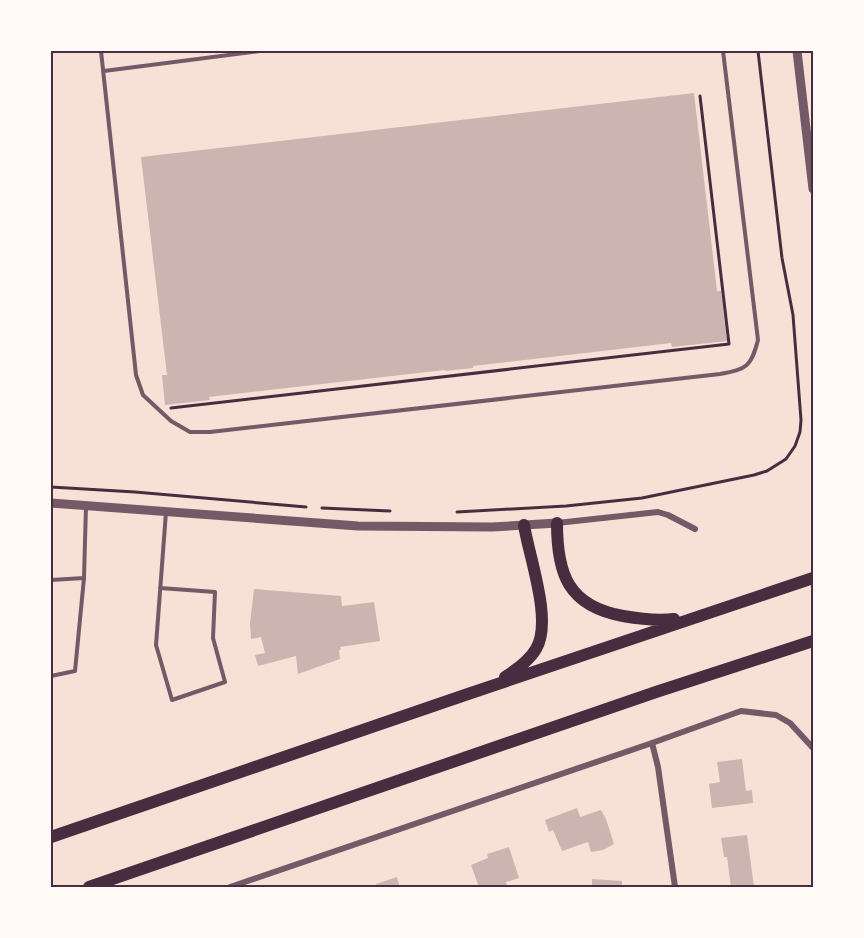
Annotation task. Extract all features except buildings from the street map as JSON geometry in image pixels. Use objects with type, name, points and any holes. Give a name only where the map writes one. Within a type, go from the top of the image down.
[{"type":"highway","points":[[557,523],[557,552],[566,581],[576,595],[591,606],[609,614],[661,621],[699,616]]},
{"type":"highway","points":[[486,688],[520,666],[535,651],[542,632],[540,603],[524,525]]},
{"type":"highway","points":[[51,837],[813,578]]},
{"type":"highway","points":[[89,887],[656,692],[813,641]]},
{"type":"street","points":[[797,51],[813,189]]},
{"type":"street","points":[[51,503],[358,526],[417,528],[557,523],[658,512],[678,519],[695,529]]},
{"type":"street","points":[[232,887],[741,711],[763,712],[783,719],[797,729],[813,748]]},
{"type":"street","points":[[652,743],[658,767],[675,887]]},
{"type":"lane","points":[[101,51],[136,375],[143,394],[157,410],[190,432],[210,432],[741,370],[753,358],[758,340],[723,51]]},
{"type":"lane","points":[[104,71],[260,51]]},
{"type":"lane","points":[[51,676],[75,671],[84,578],[86,505]]},
{"type":"lane","points":[[160,588],[215,592],[213,638],[225,682],[172,700],[156,645],[160,588],[166,511]]},
{"type":"lane","points":[[51,580],[84,578]]},
{"type":"path","points":[[448,512],[557,507],[642,498],[754,475],[786,459],[800,432],[801,420],[793,315],[782,258],[758,51]]},
{"type":"path","points":[[157,410],[729,344],[700,96]]},
{"type":"path","points":[[51,487],[316,508],[397,512]]}]
